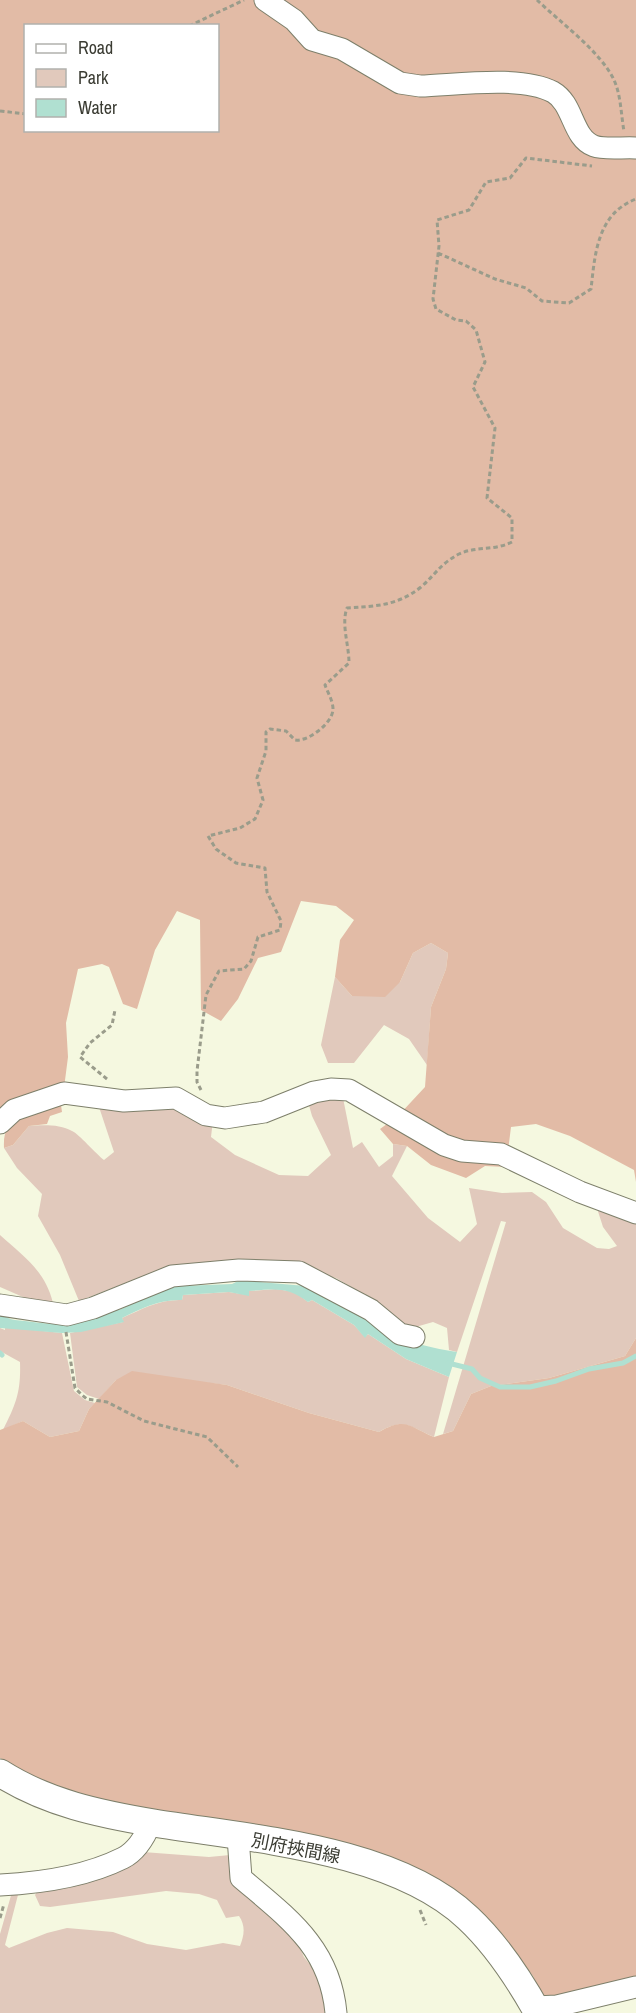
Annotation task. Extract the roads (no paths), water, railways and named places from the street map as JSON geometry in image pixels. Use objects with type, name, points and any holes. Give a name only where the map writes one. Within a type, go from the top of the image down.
[{"type":"main road","name":"別府挾間線","points":[[0,1773],[61,1804],[351,1858],[437,1894],[467,1917],[496,1948],[537,2010]]},
{"type":"street","points":[[265,0],[294,20],[312,39],[342,49],[400,83],[420,86],[538,85],[556,93],[568,107],[580,133],[588,143],[596,147],[627,147]]},
{"type":"street","points":[[0,1123],[14,1110],[64,1093],[124,1101],[176,1098],[206,1115],[225,1118],[264,1112],[314,1092],[349,1090],[444,1145],[462,1151],[501,1154],[580,1192],[636,1213]]},
{"type":"street","points":[[0,1305],[67,1315],[93,1308],[172,1276],[239,1270],[299,1272],[371,1310],[400,1334],[414,1337]]},
{"type":"street","points":[[0,1885],[28,1884],[124,1858],[145,1837],[151,1822]]},
{"type":"street","points":[[238,1837],[241,1878],[283,1913],[315,1947],[335,1992],[336,2013]]},
{"type":"street","points":[[537,2010],[636,1987]]},
{"type":"water","points":[[246,1277],[248,1281],[317,1287],[316,1291],[361,1317],[375,1320],[372,1325],[403,1339],[457,1352],[449,1377],[406,1359],[368,1334],[365,1338],[354,1325],[312,1300],[308,1302],[294,1293],[280,1290],[249,1291],[249,1296],[229,1292],[183,1295],[182,1300],[159,1303],[137,1311],[122,1318],[124,1322],[81,1332],[62,1333],[0,1328],[0,1316],[55,1324],[80,1322],[104,1314],[116,1306],[119,1310],[180,1282],[181,1286],[232,1284]]},
{"type":"waterway","points":[[448,1363],[472,1369],[480,1378],[500,1387],[530,1387],[556,1381],[589,1369],[623,1363],[636,1356]]}]
